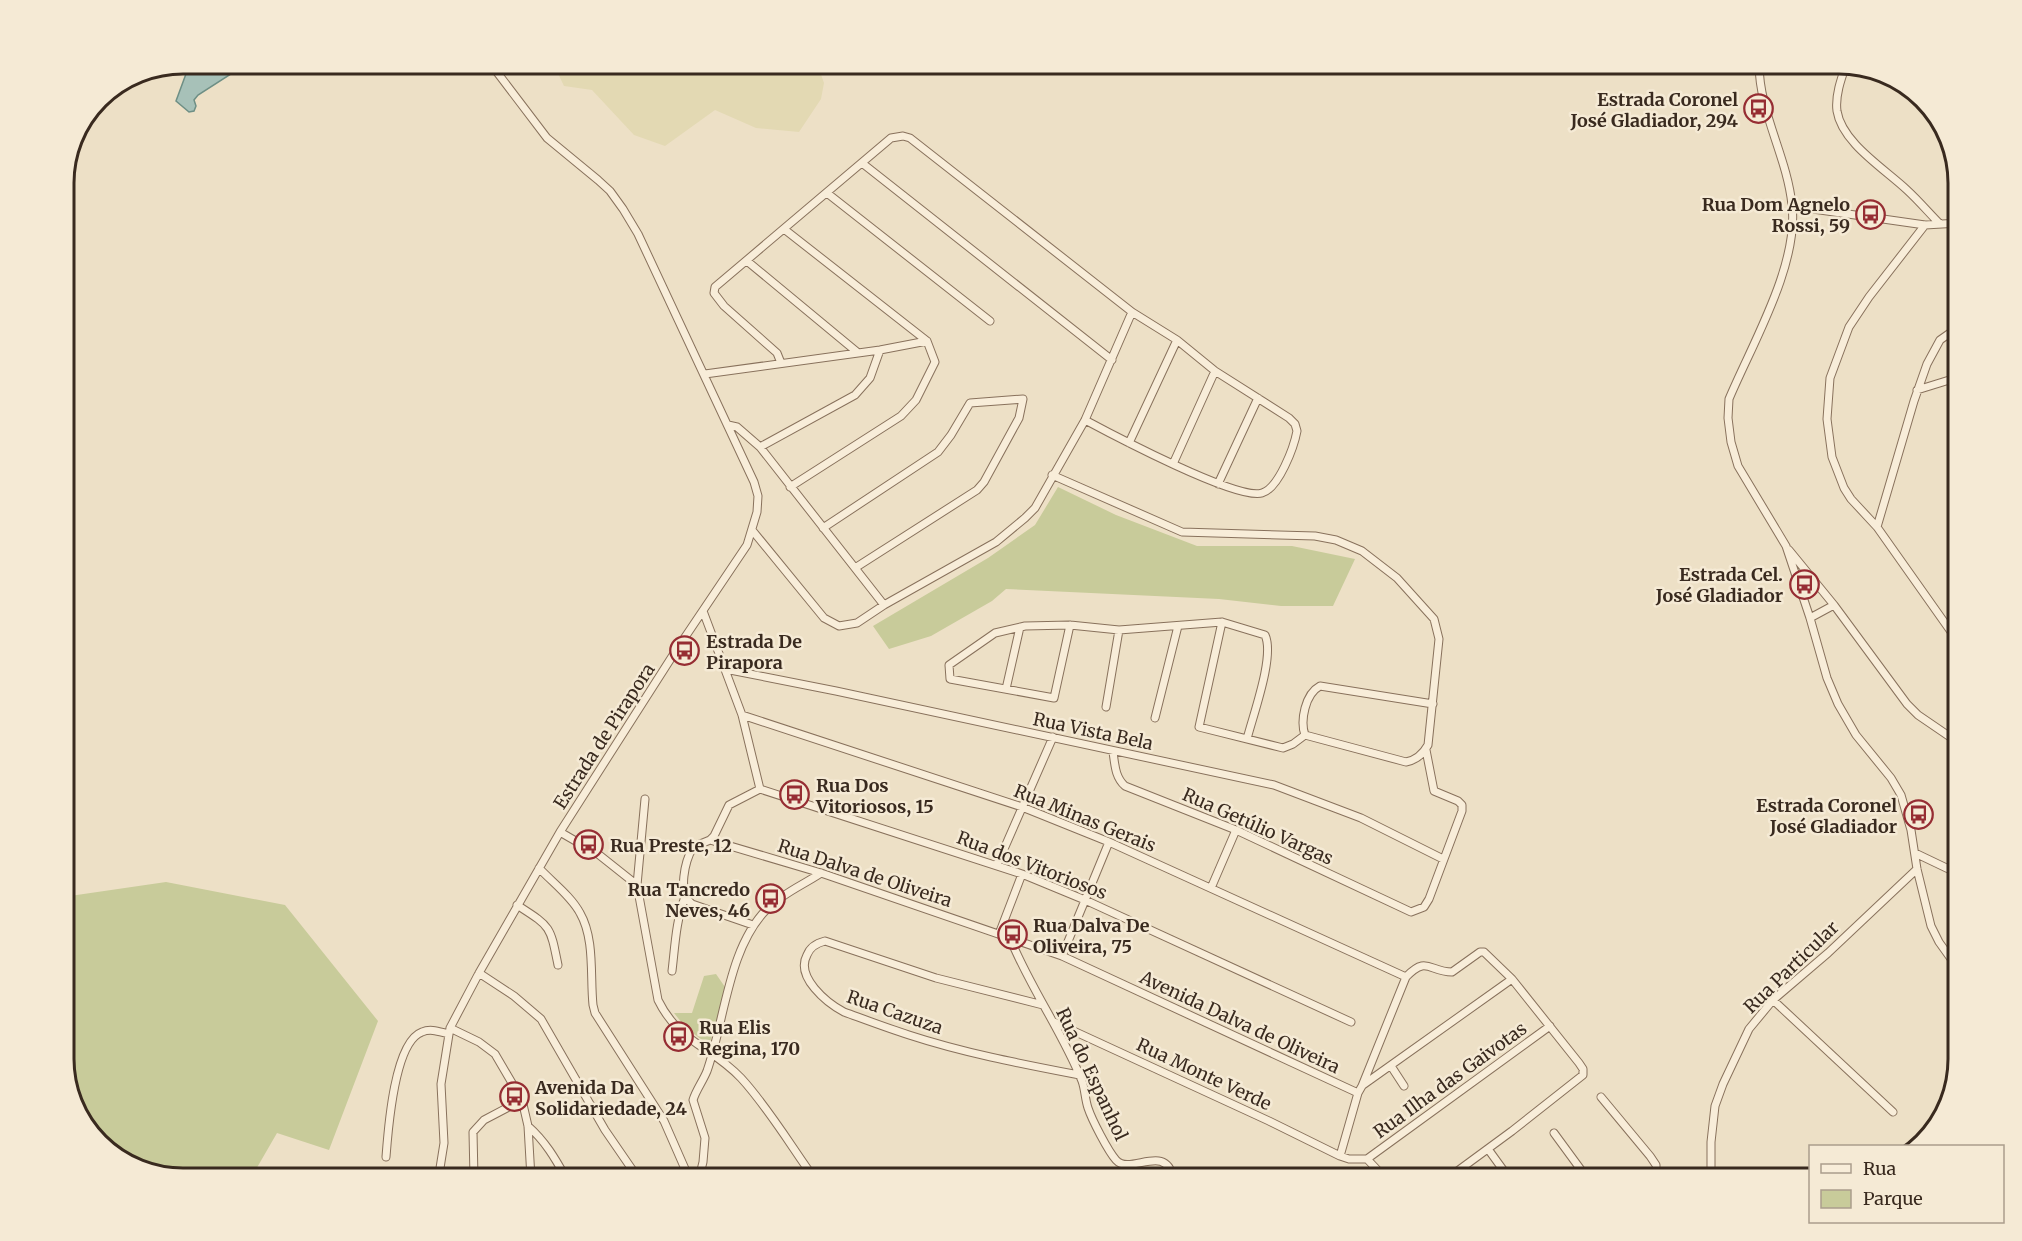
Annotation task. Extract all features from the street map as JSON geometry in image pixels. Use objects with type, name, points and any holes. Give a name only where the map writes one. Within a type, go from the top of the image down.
[{"type":"street","name":"Estrada de Pirapora","points":[[440,1168],[444,1143],[441,1084],[450,1031],[479,973],[560,832],[747,545],[757,512],[758,496],[754,482],[705,374],[638,234],[623,209],[604,185],[547,138],[498,74]]},
{"type":"street","points":[[1759,74],[1762,101],[1786,175],[1792,206],[1790,247],[1779,283],[1729,399],[1728,418],[1731,442],[1738,466],[1786,546],[1834,605],[1907,704],[1918,715],[1948,735]]},
{"type":"street","points":[[1843,74],[1837,111],[1844,129],[1868,156],[1907,190],[1940,224]]},
{"type":"street","points":[[781,363],[777,353],[724,306],[714,293],[715,287],[891,138],[899,136],[910,138],[1132,312],[1177,340],[1215,371],[1289,418],[1296,427],[1296,434],[1278,480],[1271,488],[1259,494],[1218,484],[1085,420]]},
{"type":"street","points":[[862,163],[1112,360]]},
{"type":"street","points":[[827,193],[990,321]]},
{"type":"street","points":[[1792,206],[1925,225],[1948,224]]},
{"type":"street","points":[[1925,225],[1869,297],[1849,327],[1830,378],[1827,419],[1832,457],[1844,488],[1877,527],[1948,627]]},
{"type":"street","points":[[784,229],[927,340],[935,362],[916,400],[901,416],[790,487]]},
{"type":"street","points":[[747,261],[857,352]]},
{"type":"street","points":[[752,530],[828,622],[839,626],[853,625],[1005,535],[1035,508],[1085,420],[1132,312]]},
{"type":"street","points":[[1877,527],[1917,390],[1933,351],[1940,340],[1948,334]]},
{"type":"street","points":[[705,374],[880,350],[927,340]]},
{"type":"street","points":[[1129,443],[1177,340]]},
{"type":"street","points":[[760,447],[855,395],[870,378],[880,350]]},
{"type":"street","points":[[1173,464],[1215,371]]},
{"type":"street","points":[[1917,390],[1948,380]]},
{"type":"street","points":[[1218,484],[1258,398]]},
{"type":"street","points":[[823,528],[938,452],[970,403],[1023,399],[1019,418],[984,482],[977,490],[855,568]]},
{"type":"street","points":[[728,425],[737,427],[760,447],[884,605]]},
{"type":"street","points":[[1052,475],[1182,532],[1326,538],[1345,543],[1362,551],[1397,578],[1427,610],[1436,624],[1439,639],[1428,745],[1418,758],[1406,762],[1305,735]]},
{"type":"street","points":[[1786,546],[1827,678],[1838,704],[1856,735],[1891,778],[1901,795],[1911,830],[1930,926],[1948,955]]},
{"type":"street","points":[[1810,618],[1834,605]]},
{"type":"street","points":[[672,971],[690,853],[698,843],[710,840],[729,805],[760,789],[742,715],[703,611]]},
{"type":"street","points":[[1222,622],[1199,727],[1283,748],[1305,735]]},
{"type":"street","points":[[1070,625],[1054,698],[950,679],[949,665],[995,633],[1020,627],[1070,625],[1119,630],[1222,622],[1265,635],[1268,642],[1268,662],[1246,739]]},
{"type":"street","points":[[1155,718],[1178,626]]},
{"type":"street","points":[[1006,689],[1020,627]]},
{"type":"street","points":[[1106,708],[1119,630]]},
{"type":"street","name":"Rua Vista Bela","points":[[725,669],[1274,785],[1361,818],[1443,859]]},
{"type":"street","points":[[1305,735],[1303,724],[1305,711],[1310,695],[1320,686],[1433,704]]},
{"type":"street","name":"Rua Minas Gerais","points":[[742,715],[1022,807],[1109,842],[1406,977]]},
{"type":"street","points":[[997,865],[1053,737]]},
{"type":"street","points":[[1425,750],[1434,791],[1462,805],[1443,859]]},
{"type":"street","name":"Rua Getúlio Vargas","points":[[1113,752],[1116,774],[1125,786],[1236,830],[1411,912],[1424,907],[1429,899],[1443,859]]},
{"type":"street","name":"Rua dos Vitoriosos","points":[[760,789],[1022,874],[1085,900],[1351,1022]]},
{"type":"street","points":[[645,799],[637,885],[658,1000],[678,1030],[739,1076],[807,1168]]},
{"type":"street","points":[[1211,888],[1236,830]]},
{"type":"street","points":[[560,832],[598,854],[637,885]]},
{"type":"street","name":"Rua Dalva de Oliveira","points":[[710,840],[821,873],[1010,938]]},
{"type":"street","points":[[1062,956],[1109,842]]},
{"type":"street","points":[[1915,853],[1948,869]]},
{"type":"street","points":[[539,868],[575,905],[584,921],[588,935],[592,1005],[595,1013],[664,1121],[685,1168]]},
{"type":"street","name":"Rua Particular","points":[[1711,1168],[1712,1125],[1715,1106],[1722,1084],[1749,1029],[1773,1000],[1828,953],[1917,869]]},
{"type":"street","points":[[702,1168],[705,1138],[693,1100],[707,1070],[740,953],[753,925],[768,908],[787,893],[821,873]]},
{"type":"street","points":[[999,934],[1022,874]]},
{"type":"street","points":[[685,897],[692,904],[753,925]]},
{"type":"street","points":[[517,905],[547,925],[558,965]]},
{"type":"street","name":"Avenida Dalva de Oliveira","points":[[1010,938],[1062,956],[1360,1089]]},
{"type":"street","name":"Rua do Espanhol","points":[[1010,938],[1025,973],[1054,1022],[1079,1075],[1088,1108],[1116,1160],[1127,1165],[1145,1161],[1162,1162],[1169,1168]]},
{"type":"street","name":"Rua Cazuza","points":[[1043,1005],[936,978],[825,941],[813,947],[807,953],[804,961],[803,969],[812,984],[835,1007],[844,1012],[910,1036],[1010,1062],[1079,1075]]},
{"type":"street","points":[[1376,1168],[1367,1159],[1349,1159],[1340,1156],[1360,1089],[1406,977],[1421,965],[1452,972],[1480,952],[1488,954],[1512,979],[1583,1069],[1578,1080],[1462,1168]]},
{"type":"street","points":[[479,973],[514,996],[534,1012],[545,1025],[594,1113],[631,1168]]},
{"type":"street","points":[[1360,1089],[1512,979]]},
{"type":"street","points":[[1773,1000],[1893,1112]]},
{"type":"street","name":"Rua Monte Verde","points":[[1054,1022],[1269,1120],[1340,1156]]},
{"type":"street","name":"Rua Ilha das Gaivotas","points":[[1367,1159],[1550,1026]]},
{"type":"street","points":[[386,1157],[394,1084],[405,1050],[419,1032],[450,1031],[478,1042],[495,1054],[522,1100],[528,1126],[530,1168]]},
{"type":"street","points":[[1391,1066],[1404,1086]]},
{"type":"street","points":[[1601,1097],[1650,1156],[1656,1168]]},
{"type":"street","points":[[474,1168],[473,1132],[484,1120],[522,1100]]},
{"type":"street","points":[[528,1126],[549,1147],[561,1168]]},
{"type":"street","points":[[1554,1133],[1580,1168]]},
{"type":"street","points":[[1488,1149],[1502,1168]]},
{"type":"shaded area","points":[[558,74],[821,74],[824,83],[821,99],[799,132],[756,128],[715,110],[665,146],[634,135],[592,90],[564,86]]},
{"type":"green space","points":[[1058,487],[1116,515],[1197,546],[1292,546],[1355,559],[1333,606],[1281,606],[1219,599],[1006,589],[992,601],[931,636],[889,649],[873,626],[988,558],[1035,525]]},
{"type":"green space","points":[[166,882],[285,905],[378,1021],[329,1150],[277,1133],[257,1168],[183,1168],[155,1164],[128,1153],[116,1145],[92,1119],[79,1093],[76,1079],[74,1065],[74,895]]},
{"type":"green space","points":[[716,974],[725,987],[725,996],[709,1045],[686,1028],[674,1013],[692,1013],[704,976]]},
{"type":"water","points":[[186,74],[231,74],[198,95],[194,100],[196,106],[194,111],[189,112],[176,101]]},
{"type":"place","name":"Estrada Coronel José Gladiador, 294","points":[[1759,109]]},
{"type":"place","name":"Rua Dom Agnelo Rossi, 59","points":[[1871,214]]},
{"type":"place","name":"Estrada Cel. José Gladiador","points":[[1804,584]]},
{"type":"place","name":"Estrada De Pirapora","points":[[685,651]]},
{"type":"place","name":"Rua Dos Vitoriosos, 15","points":[[795,795]]},
{"type":"place","name":"Estrada Coronel José Gladiador","points":[[1918,815]]},
{"type":"place","name":"Rua Preste, 12","points":[[589,845]]},
{"type":"place","name":"Rua Tancredo Neves, 46","points":[[771,899]]},
{"type":"place","name":"Rua Dalva De Oliveira, 75","points":[[1012,935]]},
{"type":"place","name":"Rua Elis Regina, 170","points":[[678,1037]]},
{"type":"place","name":"Avenida Da Solidariedade, 24","points":[[514,1097]]}]
